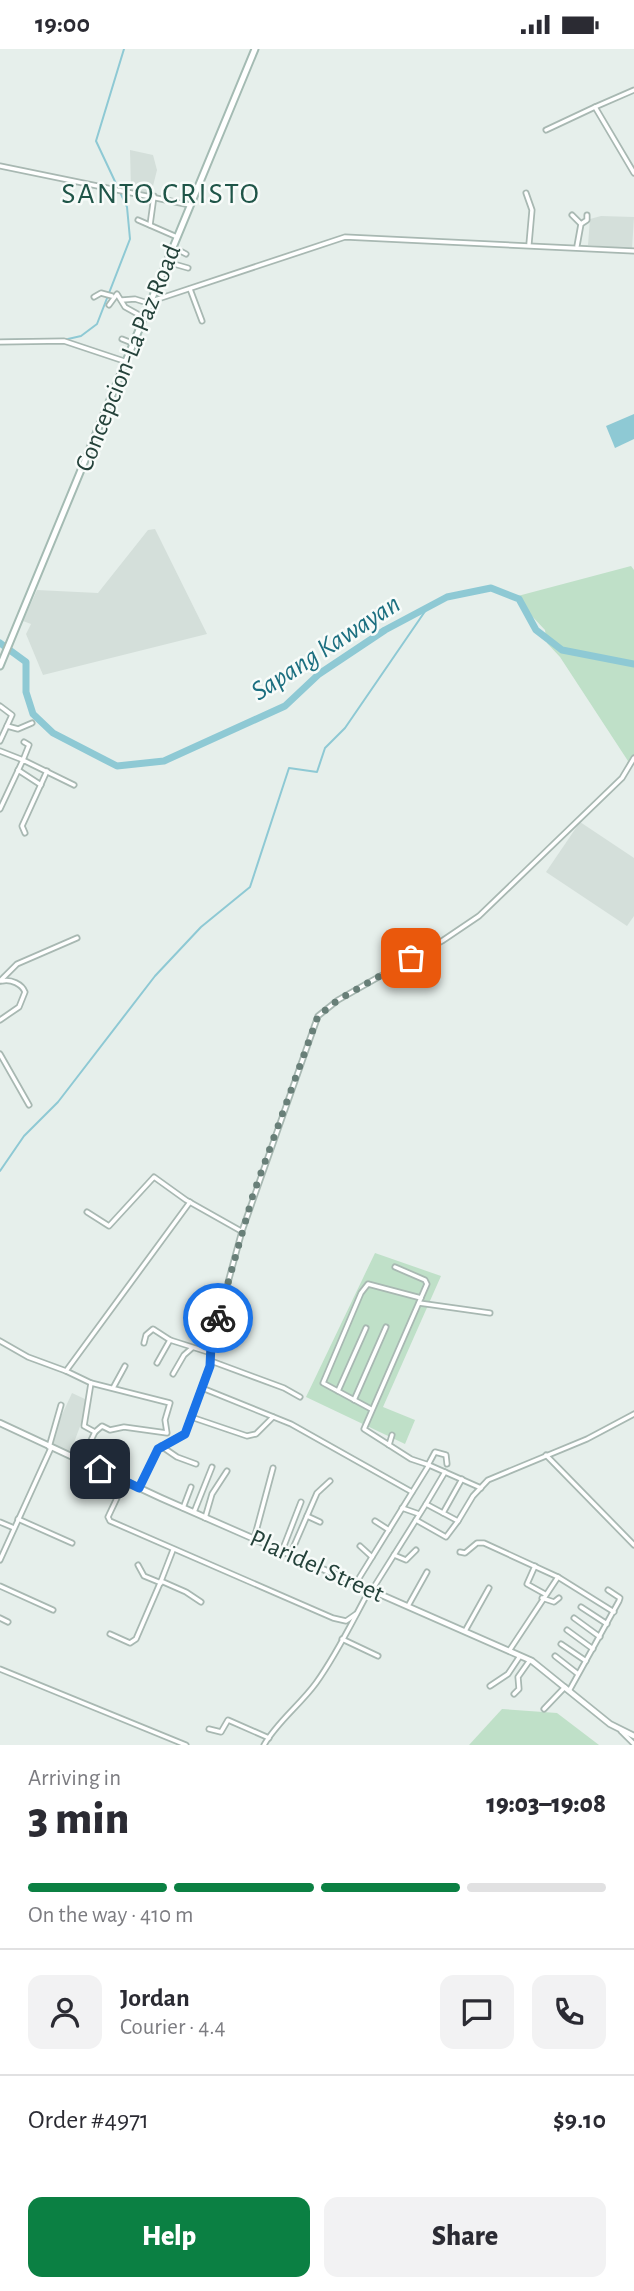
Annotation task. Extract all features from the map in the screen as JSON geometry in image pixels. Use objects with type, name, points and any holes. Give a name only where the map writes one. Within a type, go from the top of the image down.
[{"type":"main road","name":"Concepcion-La Paz Road","points":[[0,666],[255,49]]},
{"type":"street","points":[[547,130],[634,90]]},
{"type":"street","points":[[595,107],[634,173]]},
{"type":"street","points":[[0,166],[190,205]]},
{"type":"street","points":[[526,193],[532,210],[529,244]]},
{"type":"street","points":[[150,225],[154,196]]},
{"type":"street","points":[[572,215],[581,224]]},
{"type":"street","points":[[577,246],[581,224],[587,220],[587,215]]},
{"type":"street","points":[[138,220],[177,237]]},
{"type":"street","points":[[122,300],[135,299],[151,303],[345,237],[577,246],[634,251]]},
{"type":"street","points":[[173,247],[186,254]]},
{"type":"street","points":[[167,262],[188,268]]},
{"type":"street","points":[[190,289],[202,321]]},
{"type":"street","points":[[94,297],[101,293],[117,294],[125,307],[145,319]]},
{"type":"street","points":[[109,305],[110,295]]},
{"type":"street","points":[[122,339],[134,344]]},
{"type":"street","points":[[0,342],[64,341],[127,362]]},
{"type":"street","points":[[0,706],[12,713],[0,741]]},
{"type":"street","points":[[0,725],[18,729],[32,723]]},
{"type":"street","points":[[0,807],[29,745],[24,741]]},
{"type":"street","points":[[0,751],[74,785]]},
{"type":"street","points":[[139,1488],[161,1446],[185,1434],[211,1361],[242,1231],[318,1016],[338,1000],[442,941],[479,916],[622,778],[634,758]]},
{"type":"street","points":[[18,770],[41,786]]},
{"type":"street","points":[[25,833],[22,826],[47,771]]},
{"type":"street","points":[[0,982],[17,964],[77,938]]},
{"type":"street","points":[[0,982],[11,981],[25,992],[19,1007],[0,1020]]},
{"type":"street","points":[[0,1054],[29,1105]]},
{"type":"street","points":[[87,1212],[109,1226],[154,1177],[190,1202],[242,1231]]},
{"type":"street","points":[[66,1371],[190,1202]]},
{"type":"street","points":[[395,1267],[427,1282],[364,1429],[389,1445],[481,1488]]},
{"type":"street","points":[[371,1409],[323,1381],[366,1286],[420,1301],[490,1313]]},
{"type":"street","points":[[354,1400],[386,1327]]},
{"type":"street","points":[[338,1391],[366,1328]]},
{"type":"street","points":[[144,1343],[146,1335],[153,1329],[170,1340],[211,1353]]},
{"type":"street","points":[[158,1363],[170,1340]]},
{"type":"street","points":[[0,1341],[28,1357],[92,1383],[170,1403],[165,1420],[170,1440]]},
{"type":"street","points":[[173,1374],[184,1355],[192,1348]]},
{"type":"street","points":[[211,1361],[284,1388],[300,1397]]},
{"type":"street","points":[[113,1388],[125,1366]]},
{"type":"street","points":[[92,1383],[84,1426],[95,1432]]},
{"type":"street","points":[[202,1388],[273,1416],[412,1492]]},
{"type":"street","points":[[0,1560],[49,1446],[61,1405]]},
{"type":"street","points":[[416,1520],[446,1537],[488,1480],[595,1435],[634,1414]]},
{"type":"street","points":[[191,1417],[250,1436],[273,1416]]},
{"type":"street","name":"Plaridel Street","points":[[0,1423],[205,1518],[530,1660],[621,1731],[634,1736]]},
{"type":"street","points":[[81,1461],[95,1432],[102,1426],[110,1430],[124,1427],[167,1433]]},
{"type":"street","points":[[389,1445],[392,1435]]},
{"type":"street","points":[[161,1446],[177,1457],[196,1464]]},
{"type":"street","points":[[100,1469],[114,1450],[121,1453]]},
{"type":"street","points":[[356,1583],[435,1452],[446,1455],[447,1464]]},
{"type":"street","points":[[547,1455],[634,1545]]},
{"type":"street","points":[[194,1512],[212,1467]]},
{"type":"street","points":[[254,1539],[273,1468]]},
{"type":"street","points":[[205,1518],[212,1494],[227,1471]]},
{"type":"street","points":[[264,1745],[319,1680],[371,1589],[444,1472]]},
{"type":"street","points":[[443,1513],[461,1479]]},
{"type":"street","points":[[125,1481],[108,1519],[322,1614],[345,1621],[356,1614]]},
{"type":"street","points":[[290,1555],[318,1492],[330,1481]]},
{"type":"street","points":[[183,1508],[191,1487]]},
{"type":"street","points":[[282,1551],[301,1502]]},
{"type":"street","points":[[426,1504],[465,1523]]},
{"type":"street","points":[[402,1508],[419,1514]]},
{"type":"street","points":[[307,1515],[320,1522]]},
{"type":"street","points":[[18,1520],[72,1543]]},
{"type":"street","points":[[375,1521],[388,1530]]},
{"type":"street","points":[[0,1522],[14,1528]]},
{"type":"street","points":[[460,1552],[465,1553],[477,1543],[484,1543],[558,1577],[614,1612]]},
{"type":"street","points":[[360,1546],[372,1557]]},
{"type":"street","points":[[110,1634],[130,1643],[136,1639],[173,1550]]},
{"type":"street","points":[[394,1555],[406,1560],[416,1550]]},
{"type":"street","points":[[138,1565],[144,1576],[187,1592],[201,1602]]},
{"type":"street","points":[[535,1566],[527,1584],[554,1602],[559,1598]]},
{"type":"street","points":[[408,1607],[427,1572]]},
{"type":"street","points":[[509,1651],[558,1577]]},
{"type":"street","points":[[0,1586],[53,1610]]},
{"type":"street","points":[[464,1631],[489,1588]]},
{"type":"street","points":[[544,1709],[567,1689],[579,1674],[614,1612],[620,1599],[608,1590]]},
{"type":"street","points":[[581,1607],[607,1624]]},
{"type":"street","points":[[0,1618],[8,1622]]},
{"type":"street","points":[[574,1618],[600,1637]]},
{"type":"street","points":[[345,1621],[346,1633]]},
{"type":"street","points":[[567,1630],[593,1649]]},
{"type":"street","points":[[342,1639],[378,1656]]},
{"type":"street","points":[[561,1644],[586,1661]]},
{"type":"street","points":[[490,1686],[508,1674],[520,1656]]},
{"type":"street","points":[[555,1656],[579,1674]]},
{"type":"street","points":[[514,1694],[519,1689],[518,1677],[530,1660]]},
{"type":"street","points":[[0,1669],[186,1745]]},
{"type":"street","points":[[209,1729],[221,1732],[228,1720],[268,1738]]},
{"type":"street","points":[[621,1731],[634,1744]]},
{"type":"shaded area","points":[[130,150],[153,155],[157,170],[151,194],[131,189]]},
{"type":"shaded area","points":[[601,216],[634,217],[632,249],[588,245],[590,219]]},
{"type":"shaded area","points":[[155,529],[207,634],[43,675],[26,634],[31,624],[23,621],[37,590],[98,593],[148,530]]},
{"type":"shaded area","points":[[580,822],[634,858],[634,916],[627,926],[546,872]]},
{"type":"shaded area","points":[[72,1393],[85,1399],[87,1408],[70,1453],[49,1443]]},
{"type":"green space","points":[[631,566],[634,570],[634,764],[624,772],[628,761],[560,657],[547,643],[545,630],[514,597]]},
{"type":"green space","points":[[375,1253],[441,1276],[383,1407],[415,1420],[405,1444],[306,1397]]},
{"type":"green space","points":[[502,1709],[557,1713],[599,1745],[469,1745]]},
{"type":"water","points":[[634,414],[634,439],[615,448],[606,426]]},
{"type":"waterway","points":[[0,340],[68,339],[81,336],[97,324],[130,239],[127,207],[96,141],[124,49]]},
{"type":"waterway","name":"Sapang Kawayan","points":[[0,643],[26,662],[26,692],[33,714],[53,733],[117,766],[164,761],[285,706],[319,674],[385,630],[447,597],[491,588],[519,599],[536,630],[562,650],[634,664]]},
{"type":"waterway","points":[[0,1171],[24,1136],[58,1102],[155,976],[201,927],[250,887],[289,768],[317,772],[325,748],[345,728],[428,607]]},
{"type":"way so far","points":[[218,1318],[253,1195],[281,1124],[314,1023],[323,1011],[338,1000],[411,958]]},
{"type":"district","name":"SANTO CRISTO","points":[[161,194]]},
{"type":"route","points":[[100,1469],[139,1488],[158,1449],[170,1440],[184,1436],[210,1366],[211,1345],[218,1318]]}]
